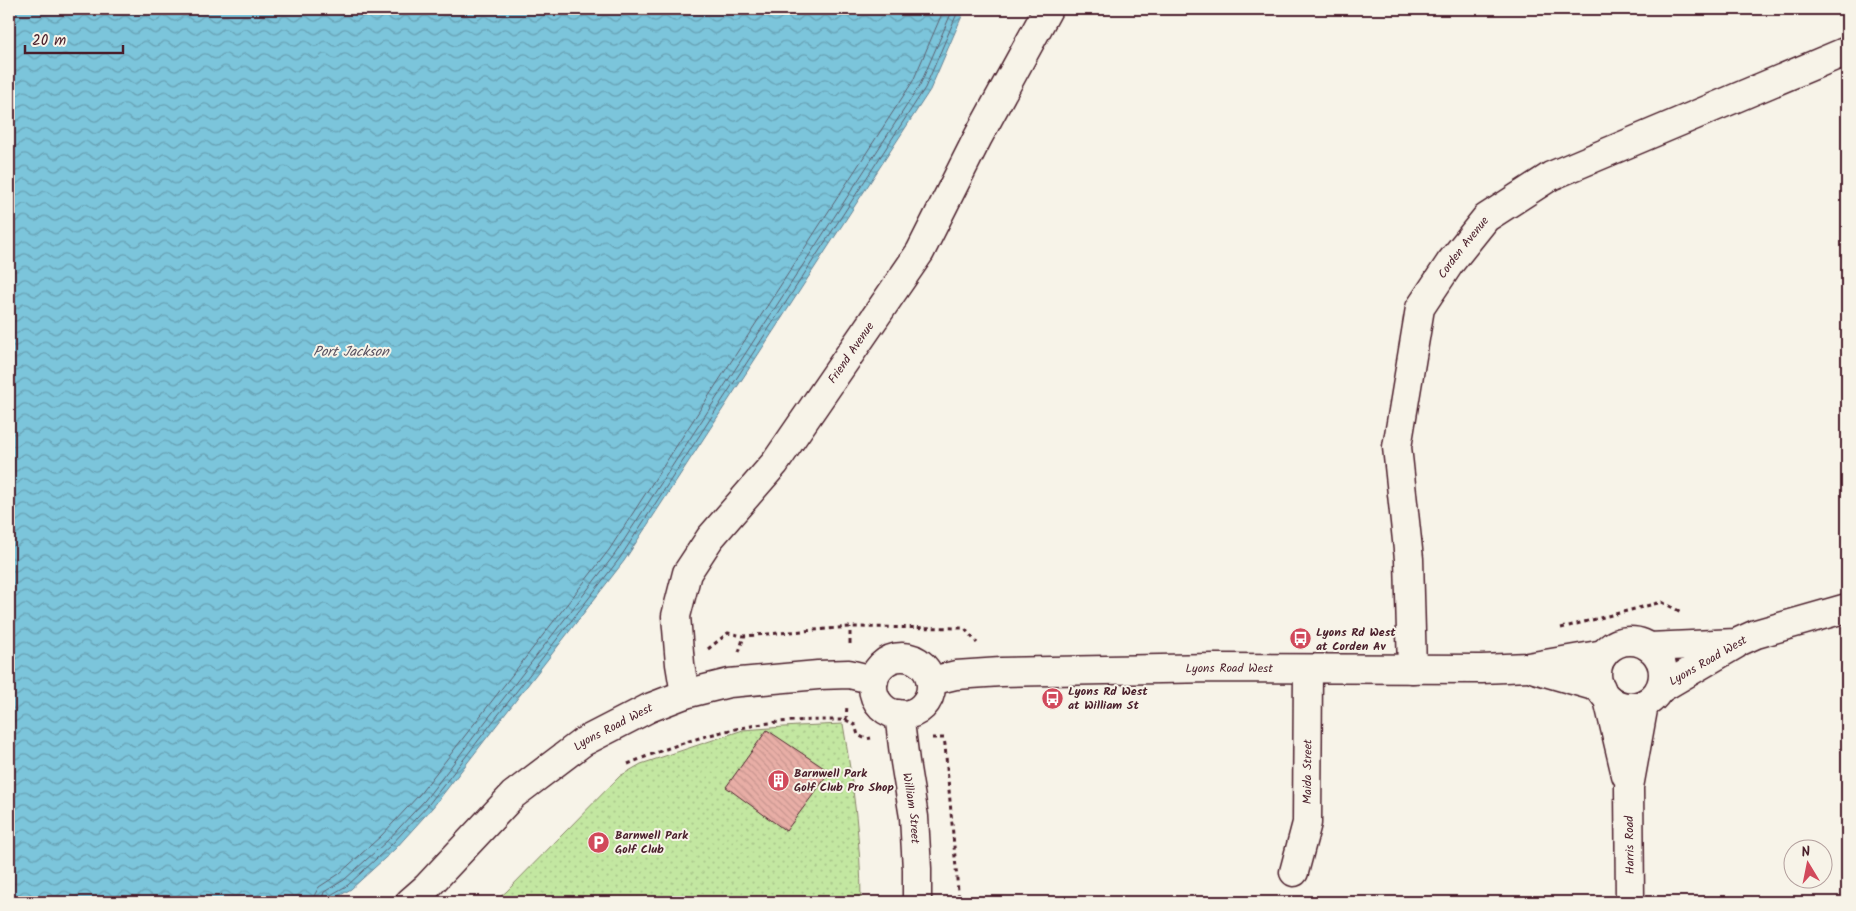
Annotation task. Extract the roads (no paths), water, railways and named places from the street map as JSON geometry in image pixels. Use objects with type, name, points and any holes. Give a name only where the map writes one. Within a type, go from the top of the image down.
[{"type":"main road","name":"Friend Avenue","points":[[684,694],[676,616],[687,573],[710,538],[775,463],[920,252],[978,137],[1048,9]]},
{"type":"main road","name":"Corden Avenue","points":[[1412,669],[1410,559],[1397,447],[1420,308],[1450,263],[1486,218],[1552,176],[1847,51]]},
{"type":"main road","name":"Lyons Road West","points":[[1649,647],[1736,642],[1756,634],[1847,608]]},
{"type":"main road","name":"Lyons Road West","points":[[1652,696],[1756,634]]},
{"type":"main road","points":[[1630,642],[1649,647],[1656,653],[1663,670],[1663,680],[1652,696],[1634,707],[1616,704],[1604,694],[1598,680],[1597,670],[1604,654],[1612,647],[1630,642]]},
{"type":"main road","name":"Lyons Road West","points":[[931,681],[956,674],[1001,672],[1215,668],[1482,669],[1528,666],[1604,654]]},
{"type":"main road","points":[[898,657],[908,658],[923,666],[931,681],[931,690],[923,706],[908,714],[899,714],[890,712],[876,699],[873,689],[874,680],[883,664],[898,657]]},
{"type":"main road","name":"Lyons Road West","points":[[1528,666],[1604,694]]},
{"type":"main road","name":"Maida Street","points":[[1294,872],[1307,823],[1308,669]]},
{"type":"main road","name":"Lyons Road West","points":[[410,902],[426,888],[513,794],[583,742],[649,708],[684,694],[729,683],[849,674],[874,680]]},
{"type":"main road","name":"Harris Road","points":[[1604,694],[1629,787],[1630,902]]},
{"type":"main road","name":"Harris Road","points":[[1629,787],[1652,696]]},
{"type":"main road","name":"William Street","points":[[899,714],[904,762],[914,817],[917,902]]},
{"type":"water","name":"Port Jackson","points":[[9,9],[965,9],[930,90],[624,561],[433,807],[395,849],[351,889],[329,902],[9,902]]},
{"type":"place","name":"Lyons Rd West at Corden Av","points":[[1300,639]]},
{"type":"place","name":"Lyons Rd West at William St","points":[[1052,698]]},
{"type":"place","name":"Barnwell Park Golf Club Pro Shop","points":[[778,780]]},
{"type":"place","name":"Barnwell Park Golf Club","points":[[599,842]]}]
